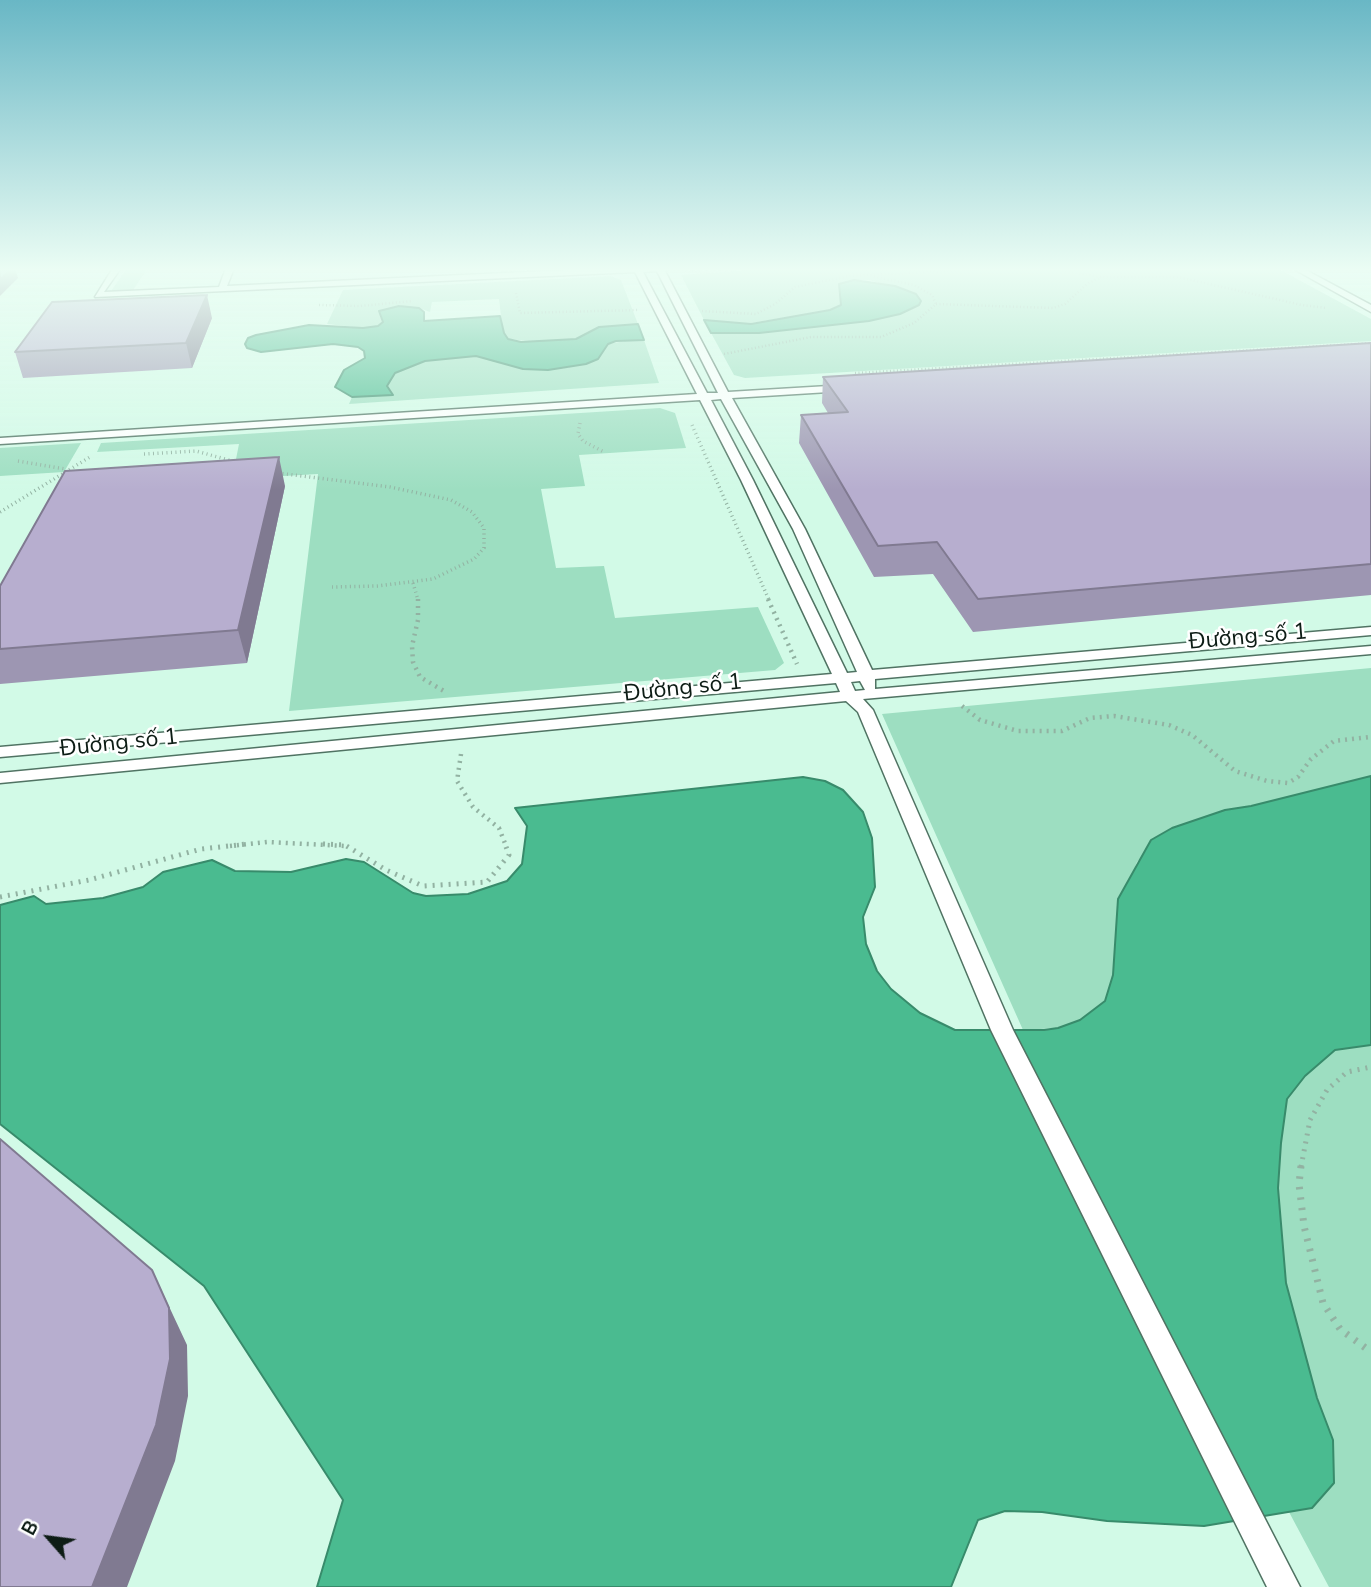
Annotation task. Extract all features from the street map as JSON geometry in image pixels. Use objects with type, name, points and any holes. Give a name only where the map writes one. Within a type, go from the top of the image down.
[{"type":"lane","points":[[676,342],[699,392],[747,480],[850,696]]},
{"type":"lane","points":[[698,342],[799,529],[867,677],[868,702],[1002,1030],[1284,1587]]},
{"type":"lane","points":[[0,441],[699,392],[844,375]]},
{"type":"lane","points":[[722,390],[862,387]]},
{"type":"lane","points":[[0,430],[699,392]]},
{"type":"lane","points":[[155,431],[161,420]]},
{"type":"lane","points":[[92,436],[100,424]]},
{"type":"lane","points":[[29,439],[39,428]]},
{"type":"lane","points":[[747,480],[771,479]]},
{"type":"lane","points":[[773,534],[799,529]]},
{"type":"lane","name":"Đường số 1","points":[[5,752],[1371,631]]},
{"type":"lane","points":[[1328,636],[1350,652]]},
{"type":"lane","name":"Đường số 1","points":[[0,776],[850,696],[868,702],[1091,675],[1371,650]]},
{"type":"lane","points":[[1150,652],[1160,668]]},
{"type":"lane","points":[[1079,658],[1091,675]]},
{"type":"lane","points":[[0,776],[5,752]]},
{"type":"path","points":[[719,355],[785,342]]},
{"type":"path","points":[[844,375],[1371,343]]},
{"type":"path","points":[[686,414],[798,665],[790,670]]},
{"type":"path","points":[[582,417],[578,434],[583,441],[604,452]]},
{"type":"path","points":[[142,454],[196,451],[239,463]]},
{"type":"path","points":[[0,512],[66,469],[89,457],[102,456]]},
{"type":"path","points":[[8,461],[66,469]]},
{"type":"path","points":[[273,471],[296,477],[338,479],[451,500],[472,512],[484,528],[484,548],[474,559],[433,579],[413,583],[332,587]]},
{"type":"path","points":[[413,583],[418,599],[418,620],[412,646],[413,662],[420,677],[445,692]]},
{"type":"path","points":[[956,702],[980,720],[1018,731],[1062,731],[1090,718],[1114,716],[1170,725],[1192,735],[1235,771],[1267,781],[1288,783],[1298,778],[1311,759],[1334,741],[1371,737]]},
{"type":"path","points":[[0,897],[89,880],[201,849],[267,842],[345,845],[386,870],[423,886],[487,882],[509,855],[499,828],[473,807],[457,781],[462,746]]},
{"type":"path","points":[[1371,1067],[1347,1072],[1326,1090],[1310,1120],[1298,1184],[1304,1226],[1323,1303],[1340,1329],[1371,1352]]},
{"type":"shaded area","points":[[613,342],[608,344],[598,359],[586,364],[548,370],[523,369],[476,356],[425,361],[395,373],[387,386],[393,395],[352,397],[335,387],[344,370],[365,358],[364,351],[358,347],[333,344],[261,352],[247,348],[245,344]]},
{"type":"shaded area","points":[[645,342],[659,383],[349,404],[352,397],[392,395],[387,386],[395,372],[425,361],[476,356],[523,369],[566,368],[597,359],[608,344]]},
{"type":"shaded area","points":[[716,342],[1353,342],[745,378],[734,375]]},
{"type":"shaded area","points":[[660,408],[675,413],[686,448],[579,455],[585,486],[541,489],[556,568],[604,566],[615,618],[758,607],[784,663],[775,670],[289,711],[318,474],[232,479],[239,444],[97,452],[101,443]]},
{"type":"shaded area","points":[[81,443],[64,472],[0,476],[0,448]]},
{"type":"shaded area","points":[[1371,668],[1371,776],[1225,810],[1172,828],[1137,862],[1118,899],[1113,975],[1105,1001],[1080,1020],[1058,1028],[1023,1030],[882,714]]},
{"type":"shaded area","points":[[1371,776],[1371,1045],[1335,1050],[1305,1076],[1287,1099],[1281,1143],[1278,1188],[1286,1283],[1317,1398],[1333,1440],[1334,1483],[1312,1508],[1204,1526],[1107,1521],[1042,1512],[1005,1511],[978,1520],[951,1587],[317,1587],[343,1500],[204,1286],[0,1124],[0,905],[34,896],[46,904],[103,898],[143,887],[163,872],[212,860],[235,871],[291,872],[346,859],[364,862],[413,893],[426,896],[468,894],[507,881],[522,864],[527,826],[515,808],[803,777],[825,781],[843,790],[863,812],[872,838],[875,887],[863,917],[866,944],[877,971],[891,989],[920,1013],[955,1030],[1044,1030],[1080,1020],[1105,1001],[1113,975],[1118,899],[1151,840],[1172,828],[1225,810]]},
{"type":"shaded area","points":[[1371,1045],[1371,1587],[1329,1587],[1289,1512],[1312,1508],[1333,1440],[1317,1398],[1286,1283],[1278,1189],[1281,1143],[1287,1099],[1305,1076],[1335,1050]]},
{"type":"building","points":[[22,342],[186,342],[186,343],[15,352]]},
{"type":"building","points":[[1371,343],[1371,564],[978,599],[937,542],[878,546],[801,415],[848,412],[823,377]]},
{"type":"building","points":[[279,457],[238,630],[0,649],[0,586],[65,471]]},
{"type":"building","points":[[0,1139],[152,1270],[169,1308],[170,1359],[156,1425],[92,1587],[0,1587]]}]
